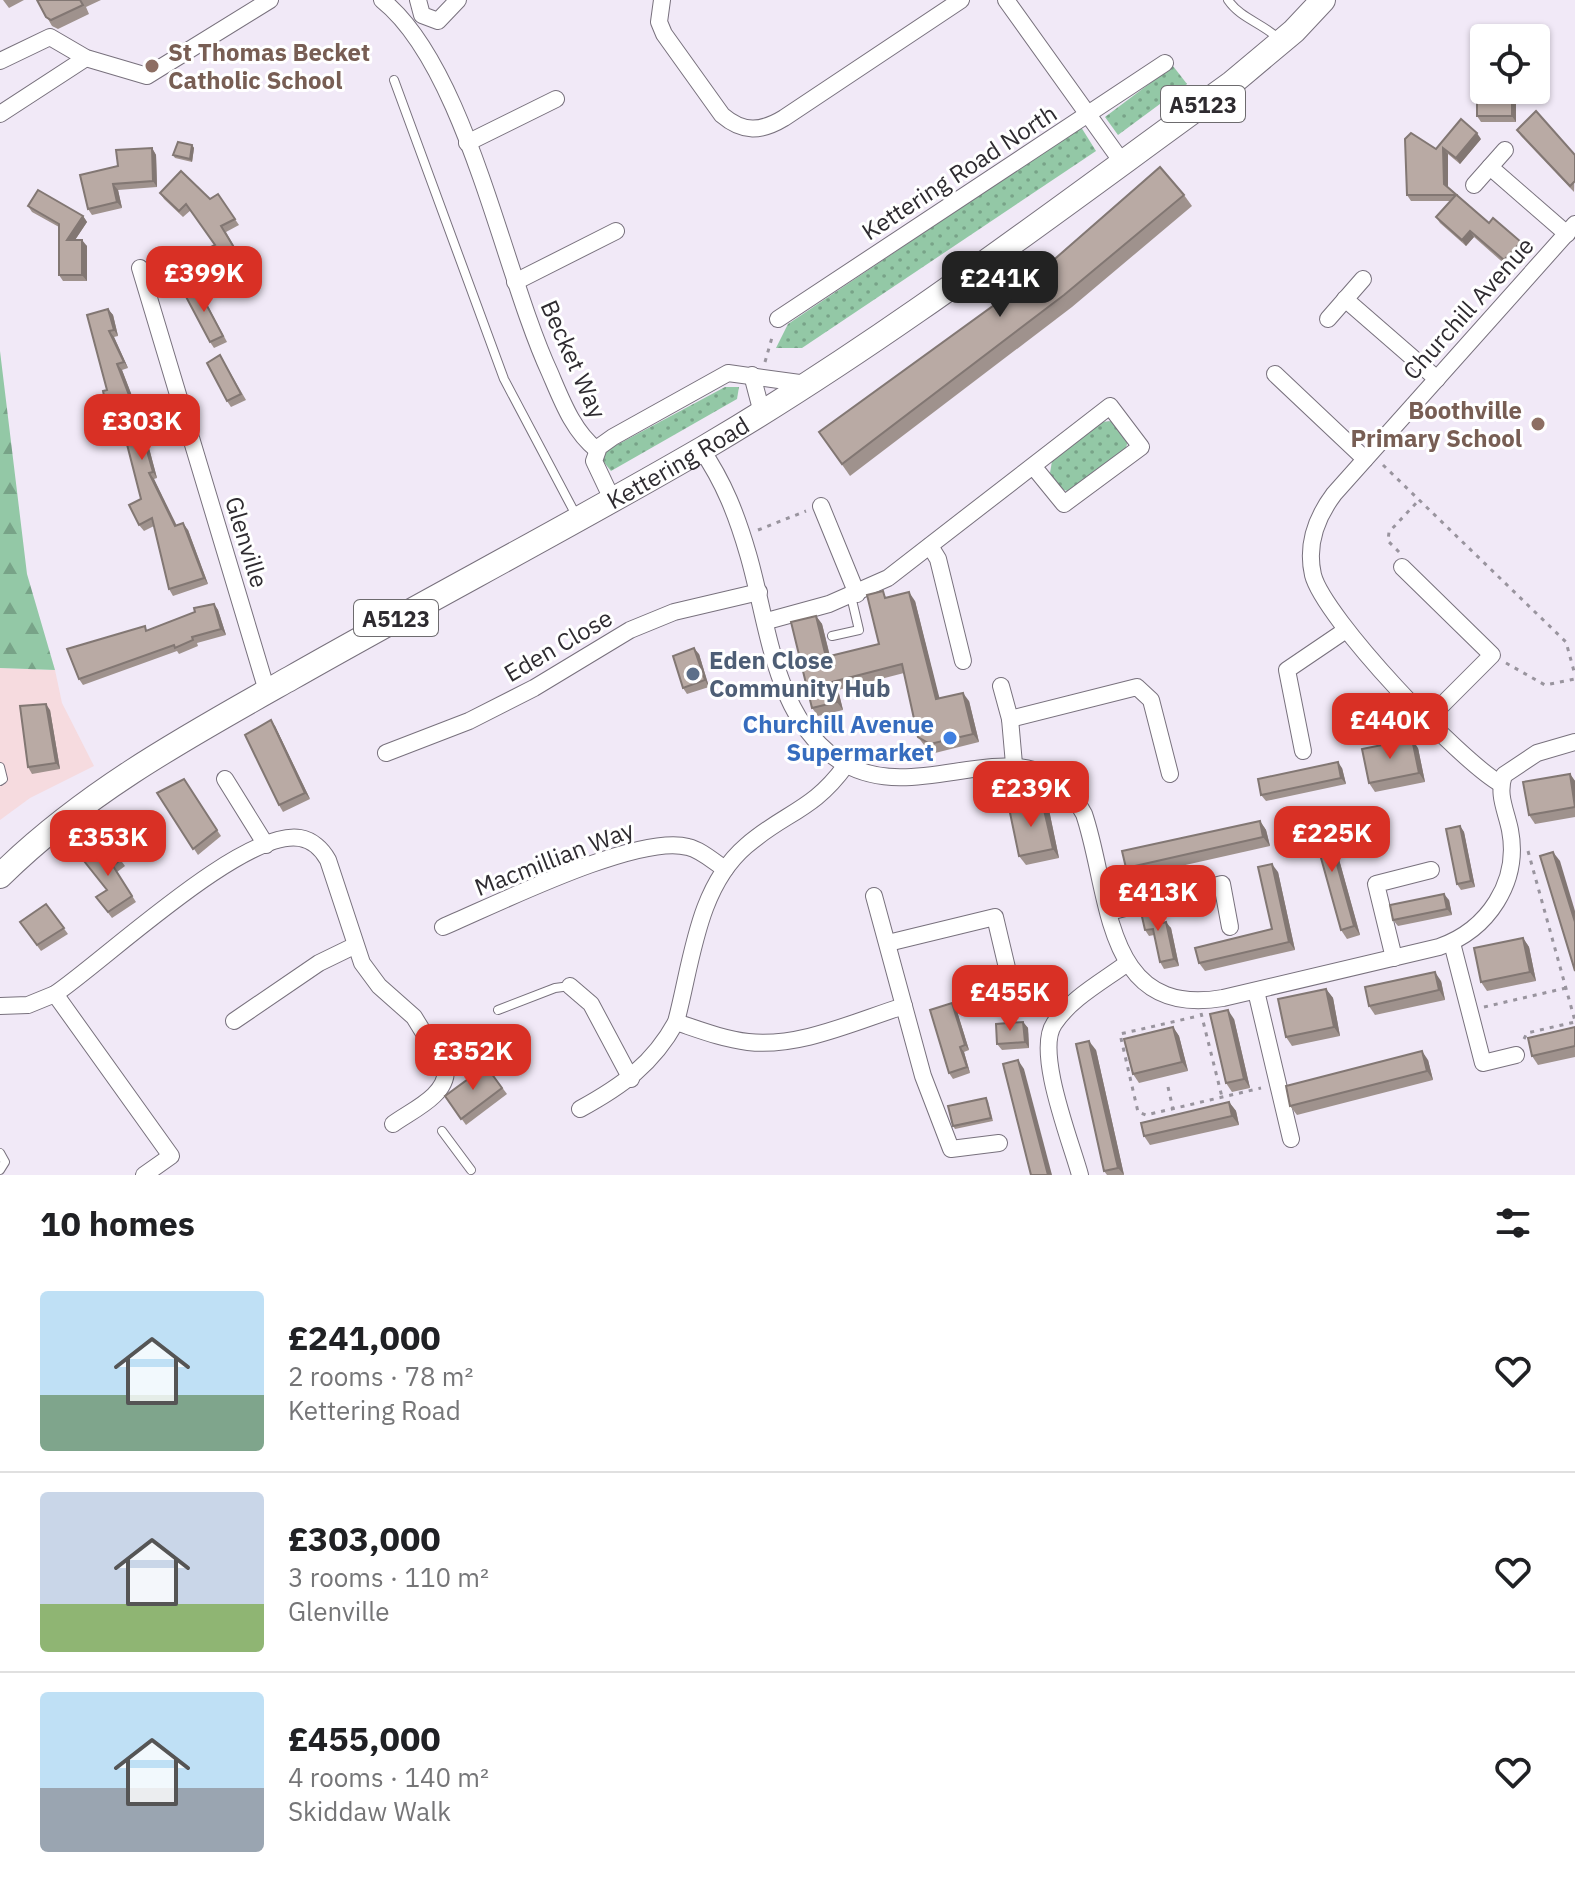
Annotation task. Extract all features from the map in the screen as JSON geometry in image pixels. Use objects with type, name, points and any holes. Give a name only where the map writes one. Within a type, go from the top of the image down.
[{"type":"main road","name":"Kettering Road","points":[[0,876],[51,829],[94,796],[267,691],[701,449],[807,384],[1232,83],[1282,42],[1323,0]]},
{"type":"street","points":[[0,61],[50,37],[86,58],[147,76],[270,0]]},
{"type":"street","name":"Becket Way","points":[[382,0],[401,15],[412,30],[444,88],[564,405],[581,436],[597,450]]},
{"type":"street","points":[[412,30],[420,8],[438,21],[458,0]]},
{"type":"street","points":[[662,0],[658,9],[664,34],[722,115],[733,124],[756,130],[784,118],[961,0]]},
{"type":"street","points":[[1006,0],[1122,162]]},
{"type":"street","points":[[0,114],[86,58]]},
{"type":"street","name":"Kettering Road North","points":[[778,319],[1165,63]]},
{"type":"street","points":[[467,143],[556,99]]},
{"type":"street","points":[[1474,185],[1505,150]]},
{"type":"street","points":[[1490,167],[1571,229]]},
{"type":"street","name":"Churchill Avenue","points":[[1501,784],[1472,766],[1346,630],[1319,592],[1311,563],[1311,547],[1325,507],[1571,229]]},
{"type":"street","name":"Becket Way","points":[[515,282],[616,231]]},
{"type":"street","name":"Glenville","points":[[140,268],[267,691]]},
{"type":"street","points":[[1328,319],[1363,279]]},
{"type":"street","points":[[1345,299],[1437,379]]},
{"type":"street","points":[[1275,374],[1368,456]]},
{"type":"street","points":[[612,499],[595,467],[597,450],[604,442],[722,375],[749,375],[807,384]]},
{"type":"street","points":[[749,375],[762,413]]},
{"type":"street","points":[[767,621],[854,595],[888,578],[1110,406],[1141,447],[1064,504],[1033,466]]},
{"type":"street","points":[[701,449],[724,484],[743,536],[792,708],[816,741],[846,765],[866,774],[907,780],[1014,764],[1055,779],[1076,800],[1089,831],[1109,912],[1126,964],[1144,983],[1171,998],[1205,1002],[1452,943],[1483,920],[1501,896],[1511,857],[1510,829],[1501,784],[1504,775],[1523,760],[1575,742]]},
{"type":"street","points":[[821,506],[854,595]]},
{"type":"street","points":[[930,546],[938,559],[963,661]]},
{"type":"street","points":[[1402,567],[1492,655],[1428,719]]},
{"type":"street","name":"Eden Close","points":[[386,753],[469,721],[521,695],[630,630],[674,612],[759,592]]},
{"type":"street","points":[[1303,751],[1287,670],[1346,630]]},
{"type":"street","points":[[1001,686],[1010,719],[1014,764]]},
{"type":"street","points":[[1010,719],[1137,687],[1151,700],[1170,774]]},
{"type":"street","points":[[580,1109],[631,1079],[654,1056],[676,1022],[709,898],[725,869],[765,831],[829,789],[846,765]]},
{"type":"street","points":[[225,779],[266,845]]},
{"type":"street","points":[[0,1006],[28,1005],[55,994],[203,878],[266,845],[297,837],[323,851],[354,946],[371,976],[414,1017],[442,1058],[446,1077],[427,1110],[393,1124]]},
{"type":"street","name":"Macmillian Way","points":[[443,927],[615,856],[650,847],[689,847],[725,869]]},
{"type":"street","points":[[1394,958],[1376,884],[1431,870]]},
{"type":"street","points":[[1109,912],[1222,884],[1230,927]]},
{"type":"street","points":[[874,896],[923,1076],[951,1149],[999,1143]]},
{"type":"street","points":[[888,943],[995,917],[1012,989]]},
{"type":"street","points":[[1452,943],[1483,1063],[1516,1055]]},
{"type":"street","points":[[234,1021],[319,963],[354,946]]},
{"type":"street","points":[[1080,1175],[1050,1067],[1048,1041],[1058,1018],[1126,964]]},
{"type":"street","points":[[570,986],[591,1004],[631,1079]]},
{"type":"street","points":[[1256,991],[1291,1139]]},
{"type":"street","points":[[55,994],[171,1156],[144,1175]]},
{"type":"street","points":[[676,1022],[726,1039],[771,1042],[832,1029],[904,1006]]},
{"type":"lane","points":[[1228,0],[1237,13],[1263,24],[1282,42]]},
{"type":"lane","points":[[394,80],[492,351],[538,448],[577,518]]},
{"type":"lane","points":[[832,636],[859,630],[854,595]]},
{"type":"lane","points":[[0,767],[3,779],[0,781]]},
{"type":"lane","points":[[498,1010],[555,988],[570,986]]},
{"type":"lane","points":[[442,1131],[471,1170]]},
{"type":"lane","points":[[0,1153],[5,1162],[0,1170]]},
{"type":"path","points":[[749,375],[764,365],[778,319]]},
{"type":"path","points":[[1368,456],[1419,500],[1566,642],[1575,677],[1545,685],[1492,655]]},
{"type":"path","points":[[1402,567],[1402,555],[1388,541],[1389,532],[1419,500]]},
{"type":"path","points":[[743,536],[821,506]]},
{"type":"path","points":[[1510,829],[1529,853],[1575,1021],[1527,1033],[1516,1055]]},
{"type":"path","points":[[1470,1010],[1566,988]]},
{"type":"path","points":[[1222,1097],[1202,1015],[1124,1032],[1119,1037],[1138,1112],[1146,1115],[1278,1085]]},
{"type":"path","points":[[1154,1026],[1156,1037]]},
{"type":"path","points":[[1168,1087],[1173,1109]]},
{"type":"shaded area","points":[[0,668],[55,670],[62,703],[94,766],[30,798],[0,820]]},
{"type":"green space","points":[[1173,66],[1187,84],[1118,135],[1105,117]]},
{"type":"green space","points":[[1081,127],[1096,151],[802,348],[776,348],[788,324]]},
{"type":"green space","points":[[0,351],[27,574],[55,670],[0,668]]},
{"type":"green space","points":[[725,387],[739,387],[737,399],[611,471],[598,455]]},
{"type":"green space","points":[[1113,421],[1128,440],[1125,452],[1070,492],[1059,488],[1050,473],[1052,461],[1100,422]]},
{"type":"building","points":[[37,0],[80,0],[83,5],[51,20]]},
{"type":"building","points":[[1477,104],[1512,104],[1512,116],[1477,116]]},
{"type":"building","points":[[1536,111],[1575,155],[1575,181],[1570,186],[1517,130]]},
{"type":"building","points":[[1461,119],[1477,133],[1456,158],[1443,148],[1444,184],[1489,223],[1493,218],[1521,242],[1504,260],[1470,231],[1462,240],[1436,217],[1456,195],[1407,195],[1405,139],[1411,133],[1436,149]]},
{"type":"building","points":[[178,142],[192,145],[190,159],[173,155]]},
{"type":"building","points":[[152,148],[153,181],[113,184],[117,202],[88,209],[80,175],[118,166],[116,150]]},
{"type":"building","points":[[1160,167],[1184,195],[1064,295],[842,464],[819,432],[1041,271]]},
{"type":"building","points":[[181,171],[210,199],[218,194],[235,219],[221,226],[241,259],[204,279],[193,256],[215,245],[186,204],[179,211],[160,193]]},
{"type":"building","points":[[38,190],[83,216],[67,240],[82,240],[82,275],[59,275],[59,224],[28,206]]},
{"type":"building","points":[[197,287],[223,336],[210,342],[184,293]]},
{"type":"building","points":[[108,309],[114,330],[109,331],[124,362],[117,364],[137,416],[153,472],[149,473],[175,526],[183,523],[204,578],[169,589],[152,518],[139,525],[129,505],[141,499],[121,421],[110,424],[103,391],[107,390],[87,315]]},
{"type":"building","points":[[220,355],[241,394],[227,401],[207,363]]},
{"type":"building","points":[[883,591],[885,598],[909,592],[936,699],[963,693],[973,734],[930,744],[918,737],[902,664],[832,682],[837,702],[812,708],[791,622],[816,616],[826,657],[879,644],[867,595]]},
{"type":"building","points":[[214,604],[221,629],[192,637],[193,640],[175,648],[174,645],[79,679],[67,649],[145,626],[146,631],[195,612],[194,608]]},
{"type":"building","name":"Eden Close Community Hub","points":[[694,648],[705,680],[683,688],[673,656]]},
{"type":"building","points":[[46,704],[56,763],[28,767],[20,706]]},
{"type":"building","points":[[271,720],[305,793],[279,805],[245,735]]},
{"type":"building","points":[[1412,739],[1419,773],[1369,783],[1362,749]]},
{"type":"building","points":[[1338,762],[1341,778],[1261,795],[1258,779]]},
{"type":"building","points":[[1570,774],[1575,807],[1529,815],[1523,782]]},
{"type":"building","points":[[184,779],[217,830],[193,849],[157,793]]},
{"type":"building","points":[[1042,801],[1053,849],[1019,856],[1009,808]]},
{"type":"building","points":[[1324,818],[1354,926],[1341,930],[1311,822]]},
{"type":"building","points":[[1260,821],[1263,837],[1126,868],[1122,851]]},
{"type":"building","points":[[1460,826],[1471,881],[1457,884],[1446,829]]},
{"type":"building","points":[[108,843],[120,860],[113,866],[132,896],[108,912],[96,897],[107,890],[84,861]]},
{"type":"building","points":[[1553,852],[1575,922],[1575,971],[1540,856]]},
{"type":"building","points":[[1272,864],[1289,942],[1199,963],[1195,948],[1272,929],[1258,867]]},
{"type":"building","points":[[1444,894],[1447,909],[1393,920],[1390,905]]},
{"type":"building","points":[[46,904],[64,928],[37,945],[20,922]]},
{"type":"building","points":[[1155,905],[1159,924],[1166,922],[1174,959],[1160,962],[1153,929],[1145,930],[1140,908]]},
{"type":"building","points":[[1523,938],[1530,972],[1481,982],[1474,948]]},
{"type":"building","points":[[1435,972],[1439,990],[1369,1006],[1365,987]]},
{"type":"building","points":[[1326,989],[1334,1027],[1286,1037],[1278,999]]},
{"type":"building","points":[[952,1003],[965,1045],[960,1047],[967,1067],[949,1073],[930,1010]]},
{"type":"building","points":[[1228,1010],[1244,1079],[1226,1083],[1210,1014]]},
{"type":"building","points":[[1023,1022],[1025,1042],[997,1044],[996,1024]]},
{"type":"building","points":[[1173,1027],[1182,1062],[1133,1074],[1124,1039]]},
{"type":"building","points":[[1575,1027],[1575,1046],[1532,1056],[1528,1038]]},
{"type":"building","points":[[1089,1041],[1118,1168],[1104,1171],[1076,1044]]},
{"type":"building","points":[[1422,1051],[1427,1071],[1290,1106],[1286,1086]]},
{"type":"building","points":[[1018,1060],[1048,1175],[1031,1175],[1003,1064]]},
{"type":"building","points":[[486,1066],[502,1088],[461,1119],[445,1096]]},
{"type":"building","points":[[986,1098],[991,1118],[953,1126],[948,1106]]},
{"type":"building","points":[[1229,1102],[1232,1116],[1144,1136],[1141,1123]]},
{"type":"place","name":"St Thomas Becket Catholic School","points":[[152,66]]},
{"type":"place","name":"Boothville Primary School","points":[[1538,424]]},
{"type":"place","name":"Eden Close Community Hub","points":[[693,674]]},
{"type":"place","name":"Churchill Avenue Supermarket","points":[[950,738]]}]
